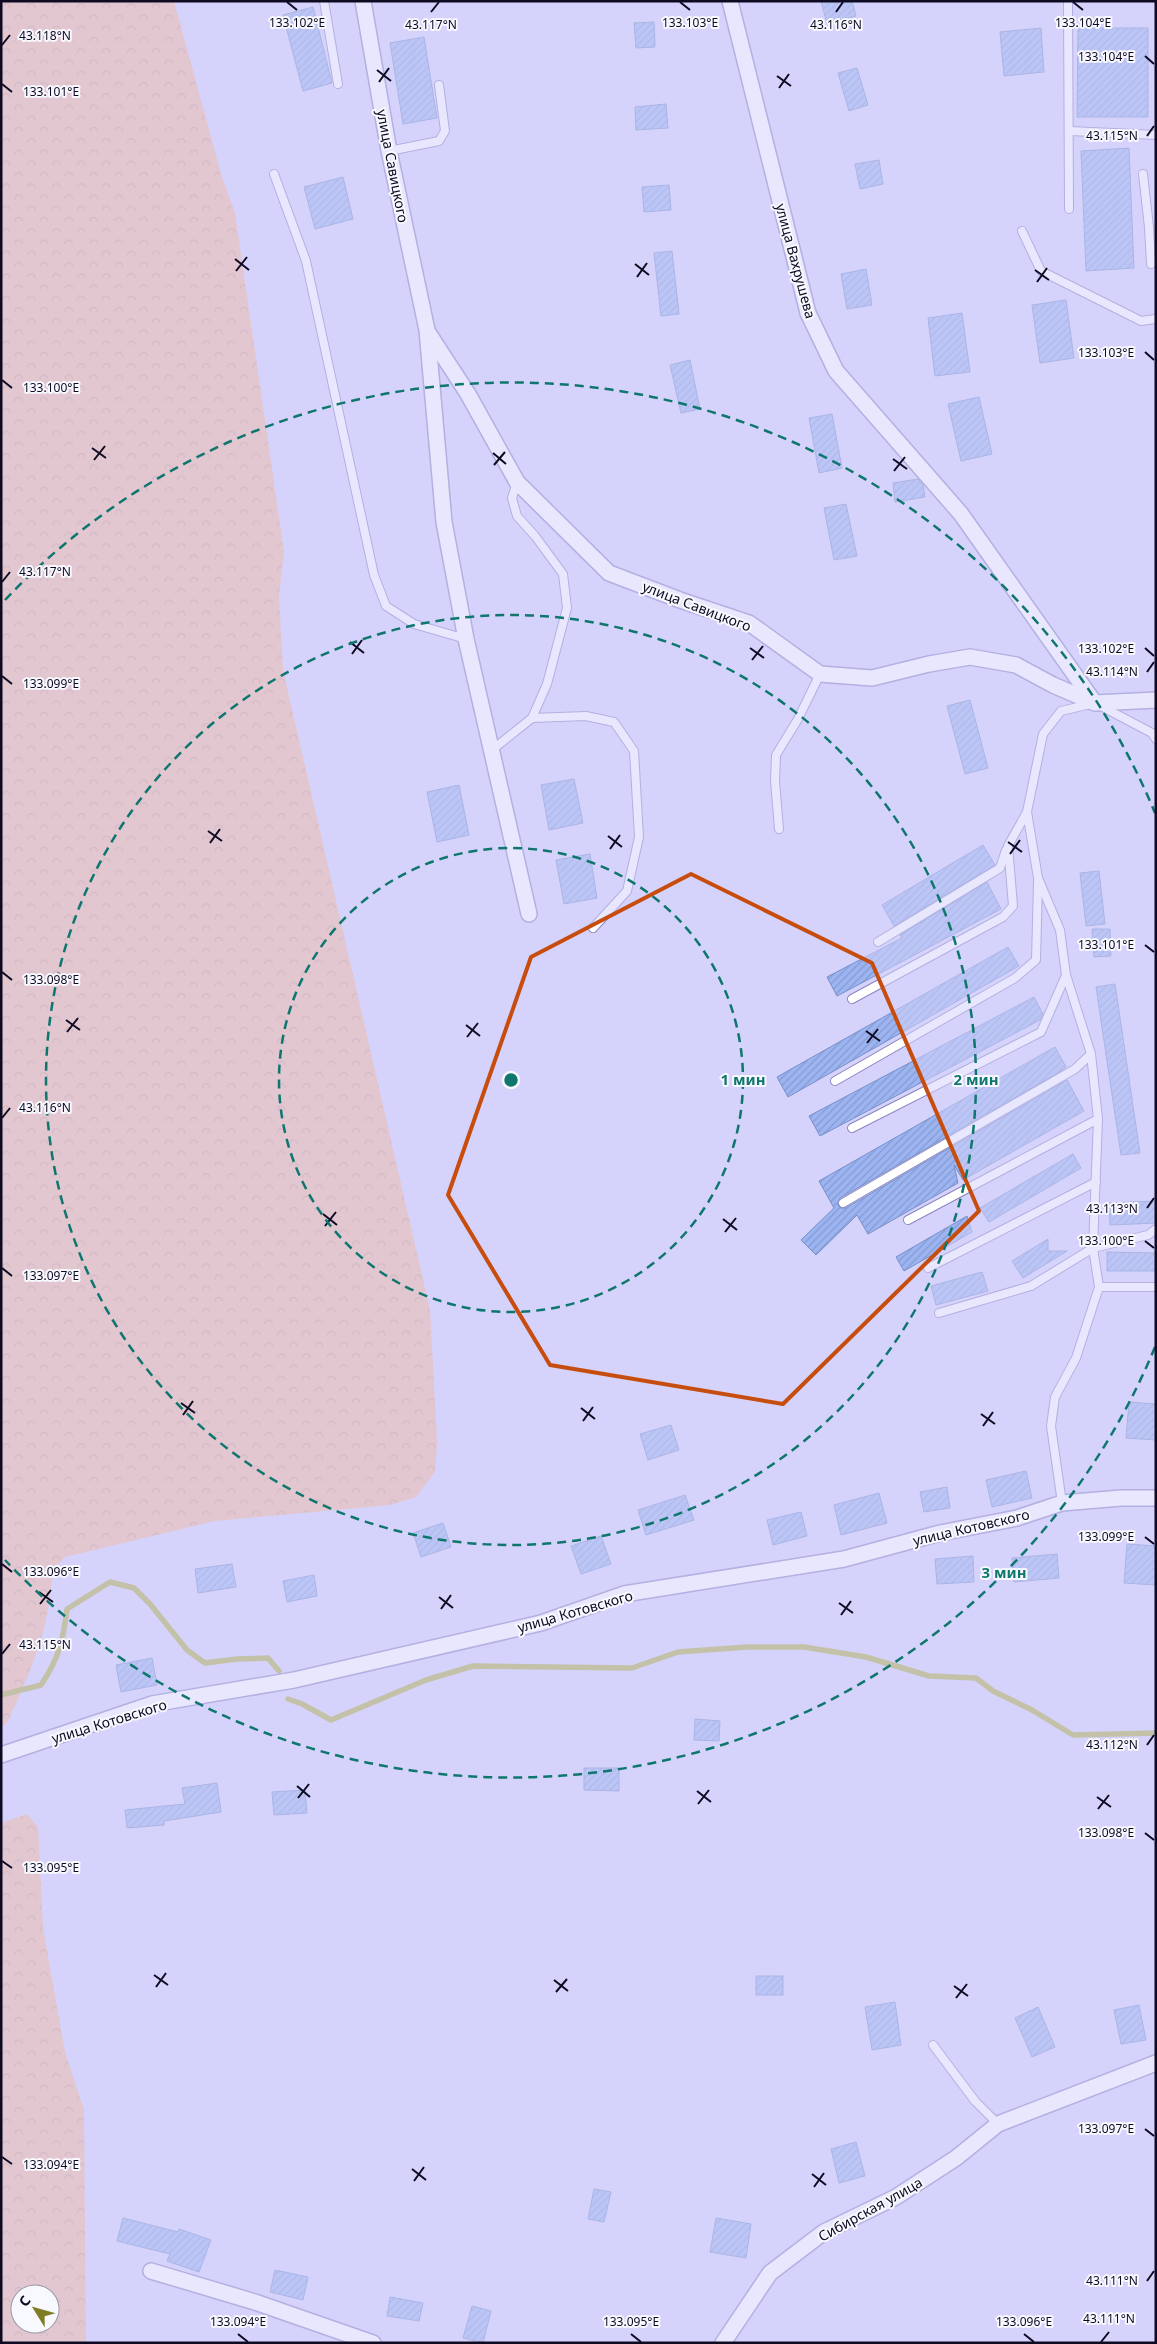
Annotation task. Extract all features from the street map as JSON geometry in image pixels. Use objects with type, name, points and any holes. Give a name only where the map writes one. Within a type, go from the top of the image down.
[{"type":"street","name":"улица Савицкого","points":[[363,1],[389,151],[427,330],[444,522],[466,638],[529,914]]},
{"type":"street","name":"улица Вахрушева","points":[[730,1],[808,313],[836,371],[961,514],[1094,703]]},
{"type":"street","name":"улица Савицкого","points":[[427,330],[468,394],[517,482],[609,573],[749,624],[820,674]]},
{"type":"street","points":[[820,674],[872,678],[929,664],[970,657],[1016,665],[1053,685],[1094,703],[1156,700]]},
{"type":"street","name":"улица Котовского","points":[[1,1755],[152,1704],[294,1680],[542,1623],[624,1594],[844,1559],[940,1533],[1017,1518],[1062,1503],[1121,1498],[1156,1498]]},
{"type":"street","name":"Сибирская улица","points":[[723,2343],[770,2273],[824,2232],[896,2197],[956,2158],[998,2124],[1156,2064]]},
{"type":"street","points":[[151,2270],[255,2302],[373,2343]]},
{"type":"lane","points":[[324,1],[338,84]]},
{"type":"lane","points":[[1068,3],[1069,209]]},
{"type":"lane","points":[[389,151],[439,141],[445,131],[439,86]]},
{"type":"lane","points":[[1070,131],[1156,135]]},
{"type":"lane","points":[[274,174],[306,261],[374,576],[386,606],[414,624],[466,638]]},
{"type":"lane","points":[[1143,174],[1152,224],[1151,264]]},
{"type":"lane","points":[[1022,231],[1041,271],[1141,321],[1156,319]]},
{"type":"lane","points":[[492,750],[532,718],[547,684],[566,608],[563,574],[535,536],[516,516],[512,498],[517,482]]},
{"type":"lane","points":[[779,829],[775,781],[776,755],[798,718],[820,674]]},
{"type":"lane","points":[[878,942],[1000,868],[1008,846],[1027,812],[1044,734],[1060,711],[1094,703],[1152,733],[1156,739]]},
{"type":"lane","points":[[532,718],[586,716],[614,722],[634,752],[639,837],[627,891],[593,928]]},
{"type":"lane","points":[[835,1081],[1015,978],[1036,960],[1038,878],[1027,812]]},
{"type":"lane","points":[[852,999],[1003,917],[1012,906],[1008,846]]},
{"type":"lane","points":[[1038,878],[1060,930],[1066,975],[1091,1054],[1098,1119],[1093,1248],[1099,1287],[1076,1358],[1055,1397],[1051,1426],[1062,1503]]},
{"type":"lane","points":[[852,1128],[1041,1032],[1066,975]]},
{"type":"lane","points":[[843,1203],[1075,1069],[1091,1054]]},
{"type":"lane","points":[[908,1220],[1098,1119]]},
{"type":"lane","points":[[928,1268],[1096,1182]]},
{"type":"lane","points":[[939,1313],[1031,1286],[1093,1248],[1148,1235],[1156,1228]]},
{"type":"lane","points":[[1099,1287],[1156,1287]]},
{"type":"lane","points":[[933,2045],[975,2101],[998,2124]]},
{"type":"highlighted area","points":[[691,874],[872,963],[979,1211],[783,1404],[550,1365],[448,1195],[531,957]]},
{"type":"green space","points":[[1,1],[174,1],[221,174],[235,213],[284,552],[279,596],[283,670],[430,1310],[437,1442],[435,1472],[416,1497],[390,1505],[215,1521],[65,1557],[52,1571],[48,1611],[31,1668],[7,1723],[1,1727]]},
{"type":"green space","points":[[27,1814],[38,1827],[43,1928],[65,2052],[84,2110],[86,2343],[1,2343],[1,1823]]},
{"type":"building","points":[[821,1],[852,1],[856,16],[827,24]]},
{"type":"building","points":[[313,7],[332,83],[303,91],[283,15]]},
{"type":"building","points":[[654,22],[655,47],[636,48],[634,23]]},
{"type":"building","points":[[1041,28],[1044,72],[1004,76],[1000,32]]},
{"type":"building","points":[[1078,28],[1148,28],[1148,117],[1077,117]]},
{"type":"building","points":[[424,37],[437,118],[403,124],[390,43]]},
{"type":"building","points":[[857,68],[868,105],[849,111],[838,73]]},
{"type":"building","points":[[666,104],[668,128],[636,130],[635,107]]},
{"type":"building","points":[[1129,148],[1134,268],[1086,271],[1081,151]]},
{"type":"building","points":[[879,160],[883,184],[860,189],[855,164]]},
{"type":"building","points":[[343,177],[353,219],[315,229],[304,187]]},
{"type":"building","points":[[669,185],[671,210],[644,212],[642,187]]},
{"type":"building","points":[[672,251],[679,314],[661,316],[654,253]]},
{"type":"building","points":[[866,269],[872,305],[847,309],[841,274]]},
{"type":"building","points":[[1066,300],[1074,358],[1040,363],[1032,305]]},
{"type":"building","points":[[962,313],[970,372],[935,376],[928,318]]},
{"type":"building","points":[[690,360],[700,409],[681,413],[670,365]]},
{"type":"building","points":[[979,397],[992,454],[961,461],[948,404]]},
{"type":"building","points":[[832,414],[842,468],[819,473],[809,418]]},
{"type":"building","points":[[918,479],[923,485],[925,497],[895,502],[893,483]]},
{"type":"building","points":[[846,504],[857,556],[834,560],[824,508]]},
{"type":"building","points":[[970,700],[988,768],[965,774],[947,706]]},
{"type":"building","points":[[574,779],[583,823],[549,830],[541,785]]},
{"type":"building","points":[[459,785],[469,835],[437,842],[427,792]]},
{"type":"building","points":[[983,845],[995,865],[894,926],[882,905]]},
{"type":"building","points":[[590,854],[597,898],[564,904],[556,860]]},
{"type":"building","points":[[1099,871],[1105,924],[1086,926],[1080,873]]},
{"type":"building","points":[[987,882],[1001,909],[837,996],[827,977],[902,938],[900,935]]},
{"type":"building","points":[[1092,929],[1110,929],[1111,956],[1094,957]]},
{"type":"building","points":[[1008,947],[1019,966],[788,1097],[777,1077]]},
{"type":"building","points":[[1115,984],[1140,1153],[1121,1155],[1096,987]]},
{"type":"building","points":[[1034,997],[1043,1014],[1040,1020],[820,1136],[809,1116]]},
{"type":"building","points":[[1055,1047],[1066,1067],[1061,1071],[840,1198],[838,1205],[841,1208],[846,1208],[1067,1080],[1084,1111],[963,1180],[954,1165],[958,1183],[868,1234],[857,1215],[816,1255],[801,1240],[834,1208],[819,1181]]},
{"type":"building","points":[[1073,1154],[1081,1168],[989,1222],[980,1208]]},
{"type":"building","points":[[1156,1201],[1156,1223],[1110,1225],[1109,1203]]},
{"type":"building","points":[[967,1216],[972,1232],[904,1271],[896,1257]]},
{"type":"building","points":[[1048,1239],[1048,1251],[1067,1251],[1023,1278],[1012,1261]]},
{"type":"building","points":[[1107,1252],[1156,1253],[1156,1271],[1107,1271]]},
{"type":"building","points":[[982,1272],[988,1291],[936,1305],[931,1286]]},
{"type":"building","points":[[1129,1402],[1156,1404],[1156,1440],[1126,1438]]},
{"type":"building","points":[[671,1425],[679,1450],[648,1460],[640,1434]]},
{"type":"building","points":[[1026,1471],[1032,1498],[992,1507],[986,1480]]},
{"type":"building","points":[[947,1487],[950,1508],[924,1512],[920,1492]]},
{"type":"building","points":[[879,1493],[887,1523],[841,1535],[834,1505]]},
{"type":"building","points":[[685,1495],[694,1520],[646,1535],[638,1510]]},
{"type":"building","points":[[801,1512],[807,1536],[773,1545],[767,1520]]},
{"type":"building","points":[[443,1523],[451,1547],[421,1557],[413,1533]]},
{"type":"building","points":[[601,1536],[611,1564],[581,1574],[571,1546]]},
{"type":"building","points":[[1127,1544],[1156,1546],[1156,1585],[1124,1583]]},
{"type":"building","points":[[1057,1554],[1059,1578],[1014,1582],[1012,1558]]},
{"type":"building","points":[[973,1556],[974,1582],[937,1584],[935,1559]]},
{"type":"building","points":[[232,1564],[236,1587],[198,1593],[195,1569]]},
{"type":"building","points":[[314,1575],[317,1596],[287,1602],[283,1581]]},
{"type":"building","points":[[152,1658],[157,1685],[121,1692],[116,1665]]},
{"type":"building","points":[[695,1719],[720,1721],[719,1741],[694,1740]]},
{"type":"building","points":[[584,1768],[619,1768],[619,1791],[584,1790]]},
{"type":"building","points":[[217,1783],[221,1812],[164,1821],[164,1825],[127,1828],[125,1810],[185,1804],[182,1788]]},
{"type":"building","points":[[305,1790],[307,1813],[274,1815],[272,1792]]},
{"type":"building","points":[[756,1976],[783,1976],[783,1995],[756,1995]]},
{"type":"building","points":[[895,2002],[901,2045],[872,2050],[865,2007]]},
{"type":"building","points":[[1139,2005],[1146,2040],[1121,2044],[1114,2010]]},
{"type":"building","points":[[1038,2007],[1055,2047],[1032,2057],[1015,2018]]},
{"type":"building","points":[[856,2142],[865,2176],[839,2183],[831,2149]]},
{"type":"building","points":[[594,2189],[611,2192],[604,2222],[588,2219]]},
{"type":"building","points":[[123,2218],[178,2232],[179,2229],[211,2240],[199,2272],[167,2261],[170,2254],[117,2241]]},
{"type":"building","points":[[716,2218],[751,2224],[746,2258],[710,2252]]},
{"type":"building","points":[[275,2270],[308,2277],[303,2300],[270,2292]]},
{"type":"building","points":[[390,2297],[423,2303],[419,2321],[387,2316]]},
{"type":"building","points":[[472,2306],[491,2311],[483,2343],[463,2338]]},
{"type":"waterway","points":[[1,1695],[41,1685],[59,1649],[67,1609],[110,1582],[134,1588],[150,1604],[187,1650],[205,1663],[268,1658],[279,1671]]},
{"type":"waterway","points":[[288,1699],[302,1704],[331,1720],[426,1680],[473,1666],[632,1668],[678,1652],[747,1647],[804,1647],[866,1657],[929,1676],[976,1678],[993,1691],[1032,1710],[1073,1735],[1156,1733]]}]
